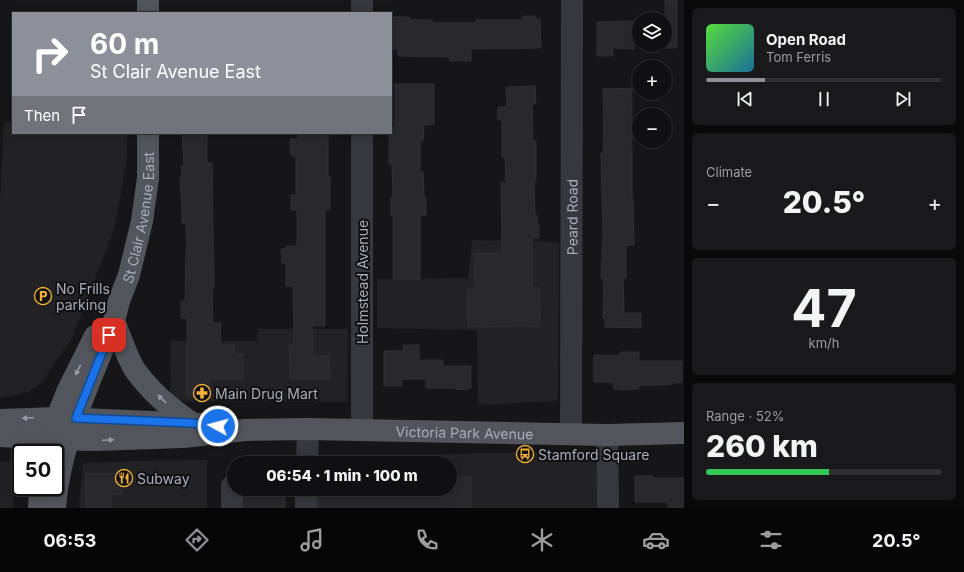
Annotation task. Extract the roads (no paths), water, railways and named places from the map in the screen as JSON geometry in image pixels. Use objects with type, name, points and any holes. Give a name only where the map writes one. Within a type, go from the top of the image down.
[{"type":"main road","points":[[148,0],[148,12]]},
{"type":"main road","name":"St Clair Avenue East","points":[[55,444],[117,311],[129,275],[142,221],[148,178],[148,134]]},
{"type":"main road","points":[[117,311],[135,369],[150,388],[174,411],[192,423]]},
{"type":"main road","name":"Victoria Park Avenue","points":[[0,420],[67,418],[192,423],[245,430]]},
{"type":"main road","name":"Victoria Park Avenue","points":[[0,436],[55,444],[183,438],[245,430],[308,429],[607,435],[684,433]]},
{"type":"main road","points":[[39,508],[40,496]]},
{"type":"main road","name":"St Clair Avenue East","points":[[55,508],[56,496]]},
{"type":"street","points":[[362,0],[362,12]]},
{"type":"street","name":"Peard Road","points":[[572,0],[572,434]]},
{"type":"street","name":"Holmstead Avenue","points":[[362,134],[362,430]]},
{"type":"street","points":[[307,456],[308,429]]},
{"type":"street","points":[[607,435],[608,508]]},
{"type":"street","points":[[232,496],[232,508]]},
{"type":"street","points":[[306,496],[306,508]]},
{"type":"place","name":"No Frills parking","points":[[43,296]]},
{"type":"place","name":"Main Drug Mart","points":[[202,393]]},
{"type":"place","name":"Stamford Square","points":[[525,454]]},
{"type":"place","name":"Subway","points":[[124,478]]}]
